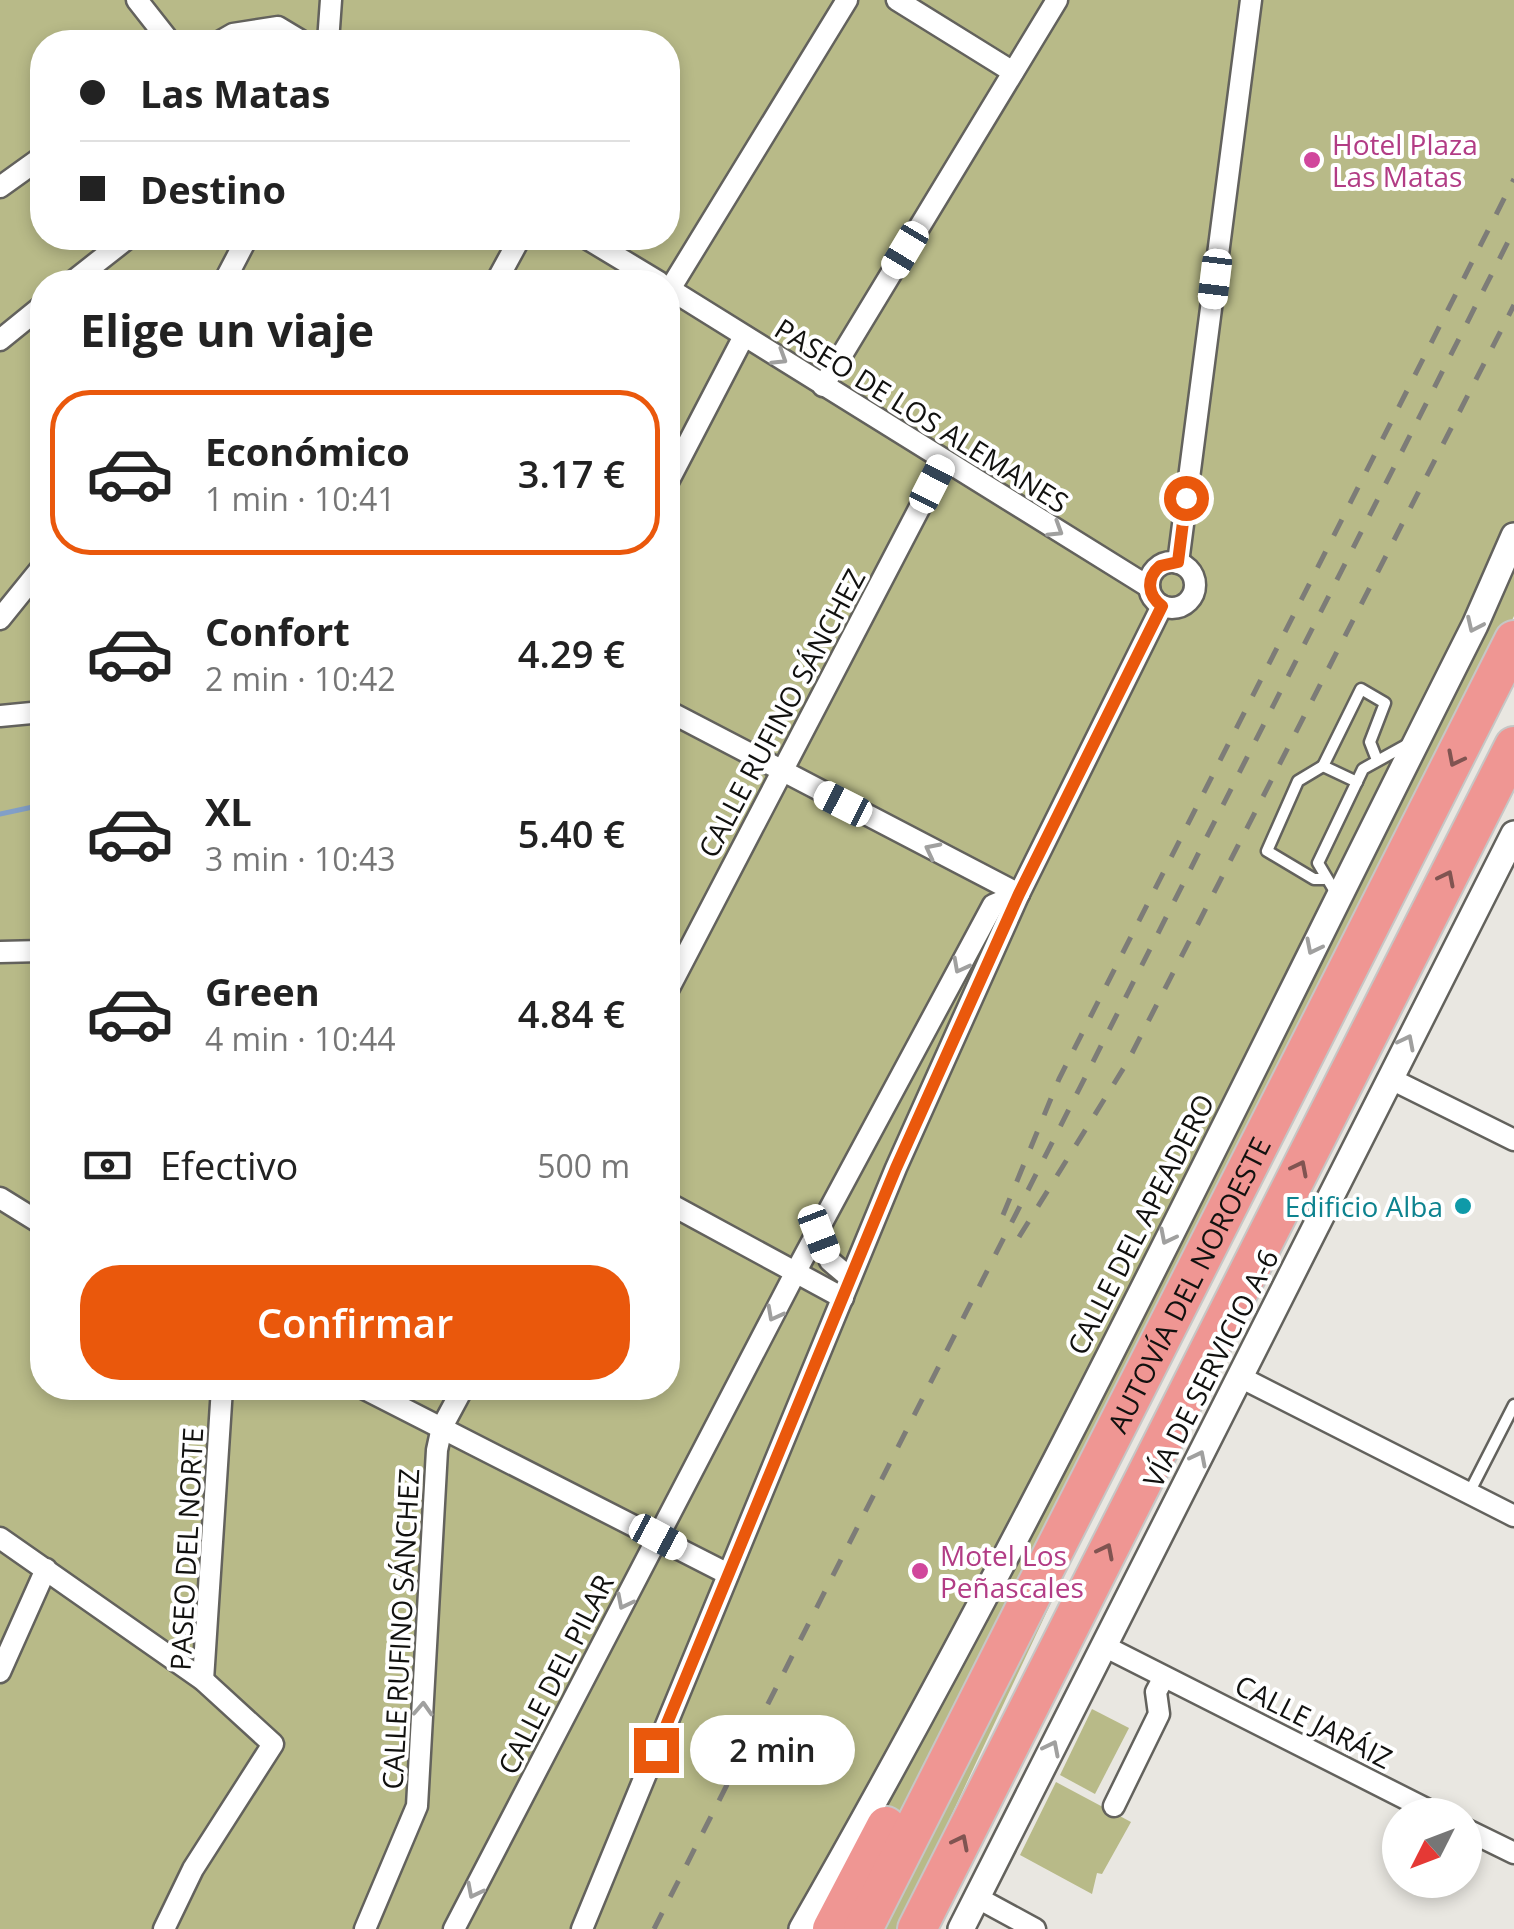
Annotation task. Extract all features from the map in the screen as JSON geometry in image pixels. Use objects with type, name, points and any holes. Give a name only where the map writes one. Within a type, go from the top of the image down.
[{"type":"highway","name":"AUTOVÍA DEL NOROESTE","points":[[863,1929],[1514,640]]},
{"type":"highway","name":"AUTOVÍA DEL NOROESTE","points":[[917,1929],[1514,746]]},
{"type":"highway","points":[[832,1929],[959,1686],[1118,1426]]},
{"type":"street","points":[[137,0],[161,30]]},
{"type":"street","points":[[329,30],[331,0]]},
{"type":"street","points":[[676,270],[847,0]]},
{"type":"street","points":[[897,0],[1013,72]]},
{"type":"street","points":[[824,386],[1057,0]]},
{"type":"street","points":[[1178,562],[1251,10],[1264,0]]},
{"type":"street","points":[[259,30],[283,30]]},
{"type":"street","points":[[0,186],[30,166]]},
{"type":"street","points":[[87,270],[113,250]]},
{"type":"street","name":"PASEO DE LOS ALEMANES","points":[[605,250],[638,270]]},
{"type":"street","name":"PASEO DE LOS ALEMANES","points":[[680,296],[1149,586]]},
{"type":"street","points":[[0,340],[30,316]]},
{"type":"street","points":[[680,459],[744,336]]},
{"type":"street","name":"CALLE RUFINO SÁNCHEZ","points":[[680,967],[944,461]]},
{"type":"street","name":"CALLE DEL APEADERO","points":[[802,1929],[878,1796],[1092,1387],[1331,888],[1418,738],[1514,536]]},
{"type":"street","points":[[1162,606],[1149,586],[1156,570],[1178,562]]},
{"type":"street","points":[[1162,606],[1179,608],[1192,597],[1195,580],[1178,562]]},
{"type":"street","points":[[0,619],[30,582]]},
{"type":"street","points":[[582,1929],[847,1288],[1019,894],[1162,606]]},
{"type":"street","points":[[0,716],[30,713]]},
{"type":"street","points":[[680,717],[1019,894]]},
{"type":"street","name":"VÍA DE SERVICIO A-6","points":[[960,1929],[1514,834]]},
{"type":"street","name":"CALLE DEL PILAR","points":[[454,1929],[795,1273],[993,905],[1019,894]]},
{"type":"street","points":[[0,952],[30,951]]},
{"type":"street","points":[[1388,1078],[1514,1140]]},
{"type":"street","points":[[0,1198],[30,1217]]},
{"type":"street","points":[[680,1210],[795,1273],[847,1288]]},
{"type":"street","points":[[819,1234],[830,1262],[847,1288]]},
{"type":"street","points":[[1240,1377],[1514,1516]]},
{"type":"street","name":"PASEO DEL NORTE","points":[[164,1929],[192,1869],[273,1744],[203,1680],[221,1400]]},
{"type":"street","points":[[387,1400],[728,1574]]},
{"type":"street","name":"CALLE RUFINO SÁNCHEZ","points":[[372,1926],[418,1806],[442,1427],[456,1400]]},
{"type":"street","points":[[0,1538],[203,1680]]},
{"type":"street","points":[[0,1672],[46,1569]]},
{"type":"street","name":"CALLE JARÁIZ","points":[[1104,1646],[1404,1798]]},
{"type":"street","points":[[1114,1806],[1159,1714],[1156,1692],[1164,1677]]},
{"type":"street","points":[[1482,1837],[1514,1853]]},
{"type":"street","points":[[976,1898],[1035,1929]]},
{"type":"lane","points":[[1331,888],[1267,852],[1298,781],[1323,766],[1361,689],[1385,703],[1370,742],[1376,760]]},
{"type":"lane","points":[[1331,888],[1318,864],[1364,769],[1418,738]]},
{"type":"lane","points":[[1323,766],[1357,782]]},
{"type":"lane","points":[[1494,872],[1514,851]]},
{"type":"lane","points":[[1469,1493],[1514,1405]]},
{"type":"green space","points":[[0,0],[1514,0],[1514,616],[898,1929],[0,1929]]},
{"type":"green space","points":[[1092,1709],[1129,1728],[1095,1794],[1060,1775]]},
{"type":"green space","points":[[1056,1782],[1131,1822],[1102,1874],[1097,1873],[1092,1894],[1020,1855]]},
{"type":"waterway","points":[[0,814],[30,808]]},
{"type":"railway","points":[[1003,1215],[1059,1079],[1514,179]]},
{"type":"railway","points":[[654,1929],[1514,230]]},
{"type":"railway","points":[[1019,1237],[1128,1061],[1514,305]]},
{"type":"place","name":"Hotel Plaza Las Matas","points":[[1312,160]]},
{"type":"place","name":"Edificio Alba","points":[[1463,1206]]},
{"type":"place","name":"Motel Los Peñascales","points":[[920,1571]]},
{"type":"route","points":[[656,1750],[896,1168],[1019,894],[1162,606],[1150,592],[1150,580],[1160,566],[1178,562],[1186,498]]}]
